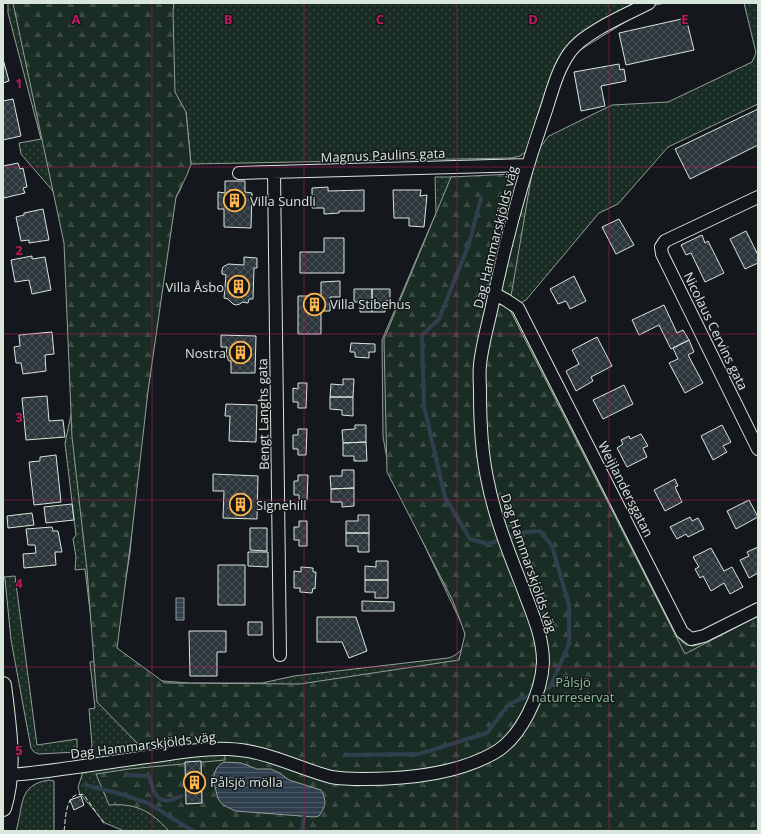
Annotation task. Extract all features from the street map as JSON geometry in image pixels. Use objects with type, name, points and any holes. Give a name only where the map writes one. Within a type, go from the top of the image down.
[{"type":"street","name":"Dag Hammarskjölds väg","points":[[10,775],[35,773],[184,752],[229,749],[267,755],[343,779],[384,779],[418,776],[454,768],[497,752],[512,739],[536,699],[543,664],[541,638],[507,547],[487,479],[480,420],[480,365],[494,294],[527,165],[562,66],[572,49],[582,39],[620,17],[649,3]]},
{"type":"street","name":"Magnus Paulins gata","points":[[239,173],[527,165]]},
{"type":"street","name":"Bengt Langhs gata","points":[[274,172],[280,655]]},
{"type":"street","name":"Nicolaus Cervins gata","points":[[758,197],[665,241],[661,246],[662,254],[758,449]]},
{"type":"street","name":"Weijlandersgatan","points":[[494,294],[518,308],[682,632],[691,639],[704,636],[758,609]]},
{"type":"street","points":[[3,686],[8,725],[10,775],[3,808]]},
{"type":"green space","name":"Pålsjö naturreservat","points":[[8,3],[665,3],[651,6],[572,55],[527,151],[520,156],[511,158],[191,164],[186,112],[184,179],[174,202],[137,470],[130,553],[110,677],[189,683],[262,683],[294,676],[448,658],[457,654],[463,647],[465,639],[464,629],[412,519],[387,459],[383,437],[382,340],[436,213],[435,177],[516,177],[549,136],[612,105],[668,102],[752,62],[756,53],[744,3],[758,3],[758,104],[668,147],[618,204],[599,213],[526,300],[520,303],[678,637],[687,645],[698,645],[758,615],[758,775],[531,831],[124,831],[105,823],[80,795],[78,787],[92,745],[89,709],[95,708],[90,662],[96,661],[85,569],[75,570],[76,557],[73,539],[76,535],[65,443],[92,316],[72,218],[52,190],[21,154],[19,143],[41,139],[8,13]]},
{"type":"green space","name":"Pålsjö naturreservat","points":[[13,3],[174,3],[175,92],[186,112],[191,164],[176,197],[148,391],[117,648],[165,683],[300,684],[459,660],[465,634],[453,601],[387,472],[384,339],[451,177],[532,173],[509,308],[685,654],[758,616],[758,831],[169,831],[149,813],[127,805],[109,805],[96,774],[129,769],[225,760],[225,746],[205,744],[142,748],[97,702],[87,570],[72,437],[64,243]]},
{"type":"green space","points":[[15,576],[37,745],[77,739],[77,752],[39,754],[34,752],[31,748],[11,640],[4,577]]},
{"type":"green space","points":[[49,780],[54,781],[54,831],[16,831],[22,805],[27,792],[31,787]]},
{"type":"water","points":[[176,598],[184,598],[184,620],[176,620]]},
{"type":"water","points":[[224,762],[241,763],[257,769],[271,769],[289,780],[321,790],[325,800],[323,809],[319,816],[314,817],[235,811],[220,802],[215,787],[215,771]]},
{"type":"building","points":[[686,18],[694,50],[626,65],[619,33]]},
{"type":"building","points":[[3,59],[9,81],[3,83]]},
{"type":"building","points":[[619,64],[620,70],[624,69],[626,81],[601,86],[605,106],[581,111],[574,72]]},
{"type":"building","points":[[13,99],[21,136],[3,140],[3,101]]},
{"type":"building","points":[[758,109],[758,145],[690,179],[675,149]]},
{"type":"building","points":[[18,163],[20,169],[23,168],[27,187],[23,188],[25,193],[4,198],[3,166]]},
{"type":"building","name":"Villa Sundli","points":[[225,181],[245,181],[245,192],[252,193],[251,228],[224,227],[224,209],[218,209],[218,192],[225,193]]},
{"type":"building","points":[[328,187],[328,191],[364,190],[364,211],[339,211],[339,213],[324,214],[324,208],[312,208],[312,188]]},
{"type":"building","points":[[393,190],[421,190],[420,196],[427,195],[424,227],[409,226],[409,218],[394,218]]},
{"type":"building","points":[[43,209],[49,240],[29,243],[29,240],[21,241],[16,217],[24,215],[24,213]]},
{"type":"building","points":[[619,219],[634,245],[616,254],[602,227]]},
{"type":"building","points":[[746,231],[758,255],[758,263],[745,269],[730,239]]},
{"type":"building","points":[[702,235],[705,243],[708,241],[724,273],[705,282],[691,253],[686,255],[681,245]]},
{"type":"building","points":[[324,238],[344,238],[344,273],[300,273],[300,252],[324,252]]},
{"type":"building","points":[[32,256],[32,259],[45,257],[51,290],[32,294],[29,280],[15,282],[11,260]]},
{"type":"building","name":"Villa Åsbo","points":[[244,257],[257,258],[257,268],[254,268],[253,299],[249,299],[248,303],[242,302],[236,305],[224,298],[226,275],[222,274],[222,270],[223,267],[228,264],[244,265]]},
{"type":"building","points":[[574,276],[586,301],[570,309],[566,301],[558,304],[550,289]]},
{"type":"building","name":"Villa Stibehus","points":[[340,281],[340,297],[330,297],[330,311],[321,311],[321,334],[298,334],[298,296],[321,296],[321,282]]},
{"type":"building","points":[[354,289],[372,289],[372,312],[360,312],[360,302],[354,302]]},
{"type":"building","points":[[372,289],[390,289],[390,301],[385,301],[385,312],[372,312]]},
{"type":"building","points":[[664,305],[677,333],[683,330],[689,340],[671,349],[659,325],[639,335],[632,320]]},
{"type":"building","points":[[52,332],[54,354],[45,355],[46,371],[23,374],[21,363],[16,363],[14,347],[20,346],[19,335]]},
{"type":"building","name":"Nostra","points":[[221,335],[256,336],[255,373],[231,373],[231,361],[229,361],[226,355],[227,347],[221,347]]},
{"type":"building","points":[[597,337],[612,366],[591,377],[593,381],[576,391],[566,371],[579,364],[572,350]]},
{"type":"building","points":[[689,340],[694,352],[688,355],[703,383],[685,393],[669,363],[678,359],[673,348]]},
{"type":"building","points":[[351,343],[375,344],[375,352],[369,352],[369,358],[355,357],[355,352],[350,352]]},
{"type":"building","points":[[343,379],[354,379],[353,397],[330,397],[331,384],[343,385]]},
{"type":"building","points":[[298,383],[307,383],[306,408],[298,408],[298,402],[293,402],[293,388],[298,389]]},
{"type":"building","points":[[624,385],[633,404],[603,419],[593,400]]},
{"type":"building","points":[[47,396],[49,421],[63,420],[65,437],[26,440],[22,398]]},
{"type":"building","points":[[330,397],[353,397],[353,416],[342,415],[342,410],[330,409]]},
{"type":"building","points":[[226,404],[257,405],[256,442],[229,441],[230,416],[225,416]]},
{"type":"building","points":[[355,425],[366,425],[366,442],[343,443],[342,430],[355,429]]},
{"type":"building","points":[[722,425],[731,442],[723,446],[727,452],[713,460],[701,436]]},
{"type":"building","points":[[298,429],[307,429],[306,455],[298,455],[298,449],[293,449],[293,435],[298,435]]},
{"type":"building","points":[[641,434],[648,446],[643,448],[647,457],[627,467],[617,448],[623,444],[621,440],[629,436],[630,439]]},
{"type":"building","points":[[366,442],[367,461],[354,461],[354,456],[343,456],[343,443]]},
{"type":"building","points":[[56,455],[61,502],[34,505],[29,462],[40,461],[40,457]]},
{"type":"building","points":[[342,470],[354,470],[354,488],[331,489],[330,476],[342,476]]},
{"type":"building","name":"Signehill","points":[[213,474],[258,476],[257,519],[223,518],[224,491],[213,491]]},
{"type":"building","points":[[298,475],[308,475],[307,500],[299,500],[299,495],[294,495],[294,481],[298,481]]},
{"type":"building","points":[[675,479],[678,486],[675,487],[682,502],[665,511],[654,490]]},
{"type":"building","points":[[354,488],[354,506],[342,507],[342,502],[331,502],[331,489]]},
{"type":"building","points":[[749,500],[758,517],[736,529],[727,511]]},
{"type":"building","points":[[72,504],[74,520],[46,523],[44,507]]},
{"type":"building","points":[[32,513],[34,525],[8,528],[7,516]]},
{"type":"building","points":[[358,515],[369,515],[369,533],[346,533],[346,521],[358,521]]},
{"type":"building","points":[[690,517],[692,521],[698,518],[704,529],[688,537],[686,534],[677,539],[670,527]]},
{"type":"building","points":[[299,521],[307,521],[307,546],[299,546],[299,540],[294,540],[294,527],[299,527]]},
{"type":"building","points":[[52,527],[53,531],[58,531],[62,552],[55,552],[56,565],[24,568],[23,554],[36,553],[35,545],[28,545],[26,529]]},
{"type":"building","points":[[250,528],[267,528],[267,551],[250,550]]},
{"type":"building","points":[[346,533],[369,533],[369,552],[358,552],[358,546],[346,546]]},
{"type":"building","points":[[758,547],[758,573],[749,578],[740,560],[749,556],[747,552]]},
{"type":"building","points":[[711,548],[724,571],[732,567],[743,587],[730,594],[724,583],[711,591],[703,576],[700,578],[695,569],[699,567],[693,557]]},
{"type":"building","points":[[248,552],[268,552],[268,567],[248,566]]},
{"type":"building","points":[[376,561],[388,561],[388,580],[365,580],[365,566],[376,567]]},
{"type":"building","points":[[218,565],[245,565],[245,605],[218,605]]},
{"type":"building","points":[[301,567],[313,568],[313,572],[316,572],[315,589],[313,588],[312,593],[300,592],[300,588],[294,588],[294,571],[301,572]]},
{"type":"building","points":[[365,580],[388,580],[388,598],[375,598],[375,592],[365,592]]},
{"type":"building","points":[[362,601],[394,602],[394,611],[362,611]]},
{"type":"building","points":[[317,617],[356,617],[367,651],[349,658],[342,642],[317,642]]},
{"type":"building","points":[[248,622],[262,622],[262,635],[248,635]]},
{"type":"building","points":[[189,631],[226,631],[226,652],[217,652],[217,676],[190,676]]},
{"type":"building","name":"Pålsjö mölla","points":[[201,761],[202,803],[186,804],[185,762]]},
{"type":"building","points":[[81,796],[84,805],[74,810],[70,800]]},
{"type":"waterway","points":[[481,198],[469,244],[439,319],[422,335],[424,406],[445,497],[470,539],[488,544],[527,532],[540,531],[552,546],[569,605],[569,644],[550,687],[540,691]]},
{"type":"waterway","points":[[345,755],[419,754],[487,733],[509,704],[533,694]]},
{"type":"waterway","points":[[127,775],[148,776],[156,795],[163,800],[166,801],[181,796]]},
{"type":"waterway","points":[[85,785],[148,803],[194,831]]},
{"type":"waterway","points":[[302,831],[304,817]]},
{"type":"fence","points":[[64,831],[68,806],[73,797],[78,795],[84,795],[105,825]]},
{"type":"place","name":"Villa Sundli","points":[[235,201]]},
{"type":"place","name":"Villa Åsbo","points":[[239,287]]},
{"type":"place","name":"Villa Stibehus","points":[[314,304]]},
{"type":"place","name":"Nostra","points":[[241,353]]},
{"type":"place","name":"Signehill","points":[[240,505]]},
{"type":"place","name":"Pålsjö mölla","points":[[194,782]]}]
